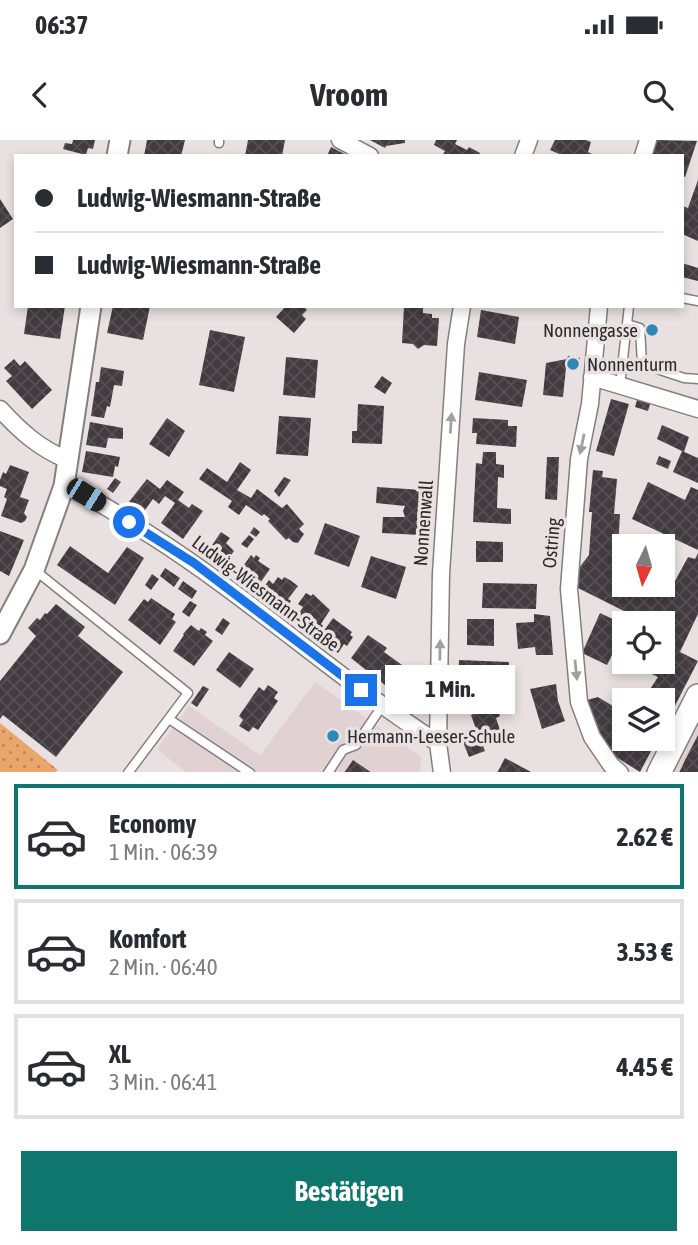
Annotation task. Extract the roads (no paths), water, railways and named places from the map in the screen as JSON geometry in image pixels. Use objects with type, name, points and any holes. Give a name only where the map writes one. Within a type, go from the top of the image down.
[{"type":"main road","points":[[659,772],[698,696]]},
{"type":"street","points":[[340,140],[366,154]]},
{"type":"street","points":[[0,634],[34,570],[64,486],[91,308]]},
{"type":"street","name":"Nonnenwall","points":[[442,772],[438,743],[441,574],[456,344],[462,308]]},
{"type":"street","name":"Ostring","points":[[599,308],[590,404],[579,459],[569,589],[579,702],[592,737],[611,765],[620,772]]},
{"type":"street","points":[[592,377],[698,409]]},
{"type":"street","points":[[0,409],[17,428],[48,452],[68,460]]},
{"type":"street","name":"Ludwig-Wiesmann-Straße","points":[[64,486],[86,495],[194,563],[382,706],[438,743]]},
{"type":"lane","points":[[620,385],[629,308]]},
{"type":"lane","points":[[627,324],[640,328],[642,365],[684,378],[698,379]]},
{"type":"lane","points":[[34,570],[188,693],[128,772]]},
{"type":"lane","points":[[328,772],[343,750],[356,745],[382,706]]},
{"type":"lane","points":[[169,719],[250,772]]},
{"type":"place","name":"Nonnengasse","points":[[652,330]]},
{"type":"place","name":"Nonnenturm","points":[[573,364]]},
{"type":"place","name":"Hermann-Leeser-Schule","points":[[333,736]]}]
